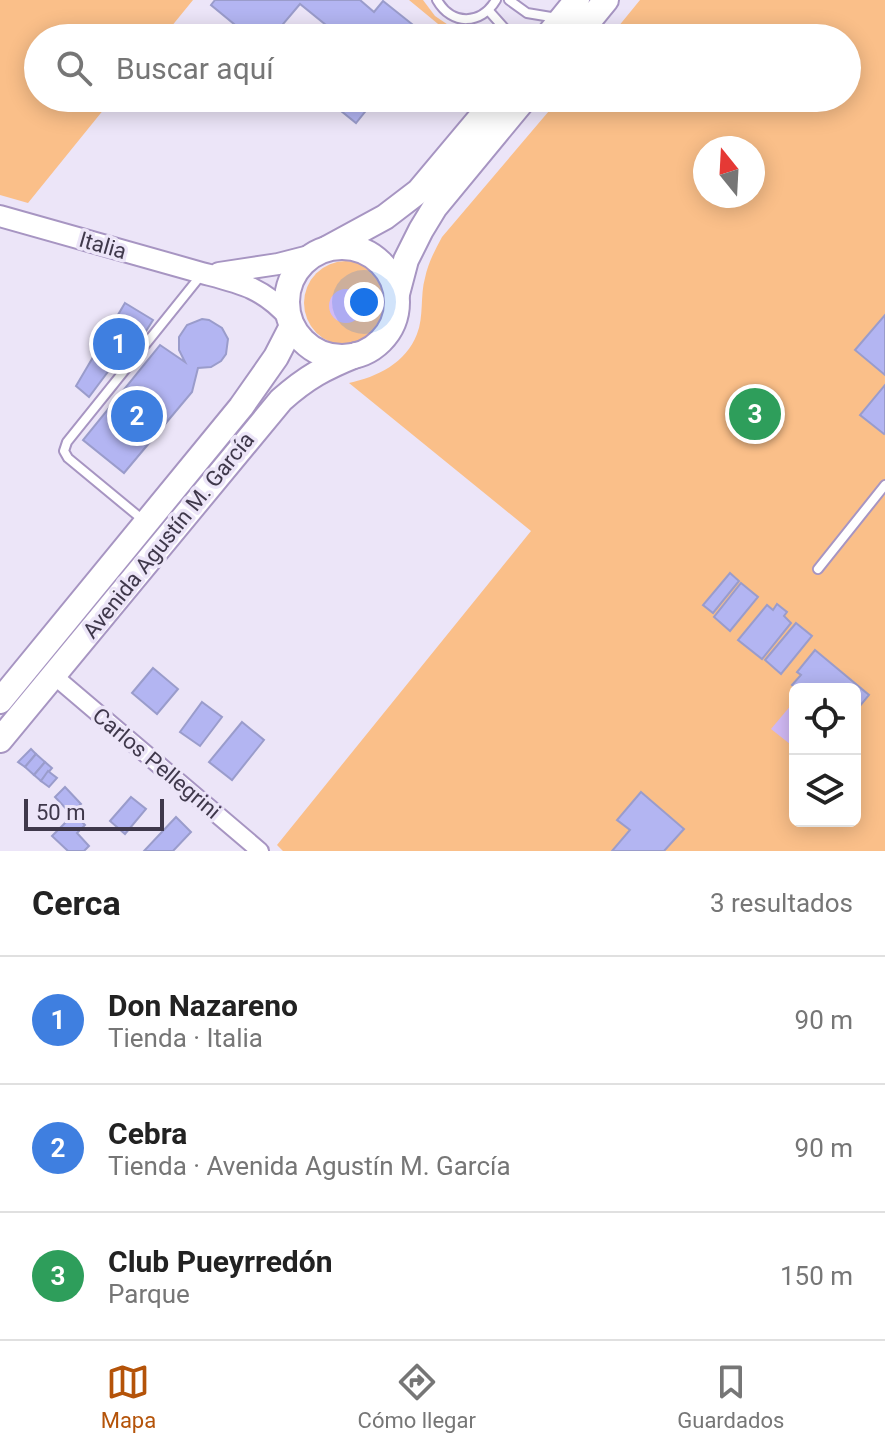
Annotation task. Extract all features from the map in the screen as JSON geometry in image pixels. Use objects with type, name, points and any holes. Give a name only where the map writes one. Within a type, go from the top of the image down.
[{"type":"main road","points":[[565,24],[606,0]]},
{"type":"main road","points":[[485,112],[419,191],[385,217],[319,252],[298,267],[287,298],[291,322],[308,345],[339,357],[356,355],[372,348],[386,336],[394,320],[406,260],[421,230],[435,207],[513,112]]},
{"type":"main road","points":[[319,252],[343,247],[360,249],[375,257],[388,273],[397,294]]},
{"type":"main road","name":"Avenida Agustín M. García","points":[[0,701],[241,407],[276,357],[291,322]]},
{"type":"main road","name":"Avenida Agustín M. García","points":[[0,740],[281,400],[324,368],[356,355]]},
{"type":"street","name":"Italia","points":[[0,216],[250,286],[268,297],[291,322]]},
{"type":"street","name":"Italia","points":[[205,274],[255,268],[319,252]]},
{"type":"street","name":"Carlos Pellegrini","points":[[53,675],[260,851]]},
{"type":"lane","points":[[437,0],[447,12],[457,18],[468,19],[489,11],[496,0]]},
{"type":"lane","points":[[509,0],[527,13],[565,24]]},
{"type":"lane","points":[[489,11],[501,24]]},
{"type":"lane","points":[[145,522],[68,458],[64,451],[67,442],[205,274]]},
{"type":"lane","points":[[818,569],[885,485]]},
{"type":"shaded area","points":[[0,0],[193,0],[173,24],[24,24],[24,112],[102,112],[28,203],[0,195]]},
{"type":"shaded area","points":[[409,0],[423,0],[435,16],[447,24],[438,24]]},
{"type":"shaded area","points":[[640,0],[885,0],[885,851],[283,851],[277,845],[531,531],[349,383],[389,367],[412,344],[419,327],[426,272],[442,237],[548,112],[861,112],[861,24],[620,24]]},
{"type":"shaded area","points":[[346,261],[369,268],[381,280],[388,303],[381,326],[369,338],[346,345],[323,338],[311,326],[304,303],[311,280],[323,268]]},
{"type":"shaded area","points":[[346,289],[358,294],[363,306],[358,318],[346,323],[334,318],[329,306],[334,294]]},
{"type":"shaded area","points":[[789,708],[789,743],[771,729]]},
{"type":"building","points":[[215,0],[360,0],[374,12],[383,1],[412,24],[325,24],[300,4],[283,24],[234,24],[211,5]]},
{"type":"building","points":[[342,112],[365,112],[356,123]]},
{"type":"building","points":[[125,303],[153,320],[122,369],[110,369],[89,397],[76,386]]},
{"type":"building","points":[[885,315],[885,375],[855,350]]},
{"type":"building","points":[[202,319],[222,328],[228,339],[226,354],[211,367],[198,368],[192,392],[124,473],[83,440],[160,345],[185,362],[179,350],[179,337],[187,325]]},
{"type":"building","points":[[885,385],[885,433],[884,434],[860,415]]},
{"type":"building","points":[[730,573],[739,581],[713,613],[703,605]]},
{"type":"building","points":[[741,583],[758,597],[730,631],[714,617]]},
{"type":"building","points":[[777,604],[787,612],[784,616],[791,623],[762,659],[738,640],[767,605],[773,610]]},
{"type":"building","points":[[796,623],[812,636],[781,674],[765,660]]},
{"type":"building","points":[[815,650],[855,683],[794,683],[801,675],[797,672]]},
{"type":"building","points":[[153,668],[178,689],[157,714],[132,693]]},
{"type":"building","points":[[861,688],[869,695],[861,705]]},
{"type":"building","points":[[202,702],[222,717],[200,746],[180,732]]},
{"type":"building","points":[[242,722],[264,740],[232,780],[209,762]]},
{"type":"building","points":[[31,749],[36,754],[25,767],[18,762]]},
{"type":"building","points":[[36,754],[45,762],[34,775],[25,767]]},
{"type":"building","points":[[45,762],[52,768],[41,781],[34,775]]},
{"type":"building","points":[[48,771],[57,778],[49,787],[41,781]]},
{"type":"building","points":[[65,787],[81,804],[70,813],[55,797]]},
{"type":"building","points":[[641,792],[684,829],[664,851],[612,851],[630,830],[617,820]]},
{"type":"building","points":[[131,797],[146,809],[125,834],[110,821]]},
{"type":"building","points":[[74,814],[85,825],[77,833],[89,846],[84,851],[68,851],[52,836]]},
{"type":"building","points":[[176,817],[191,832],[173,851],[144,851]]},
{"type":"place","name":"Don Nazareno","points":[[119,344]]},
{"type":"place","name":"Club Pueyrredón","points":[[755,414]]},
{"type":"place","name":"Cebra","points":[[137,416]]}]
